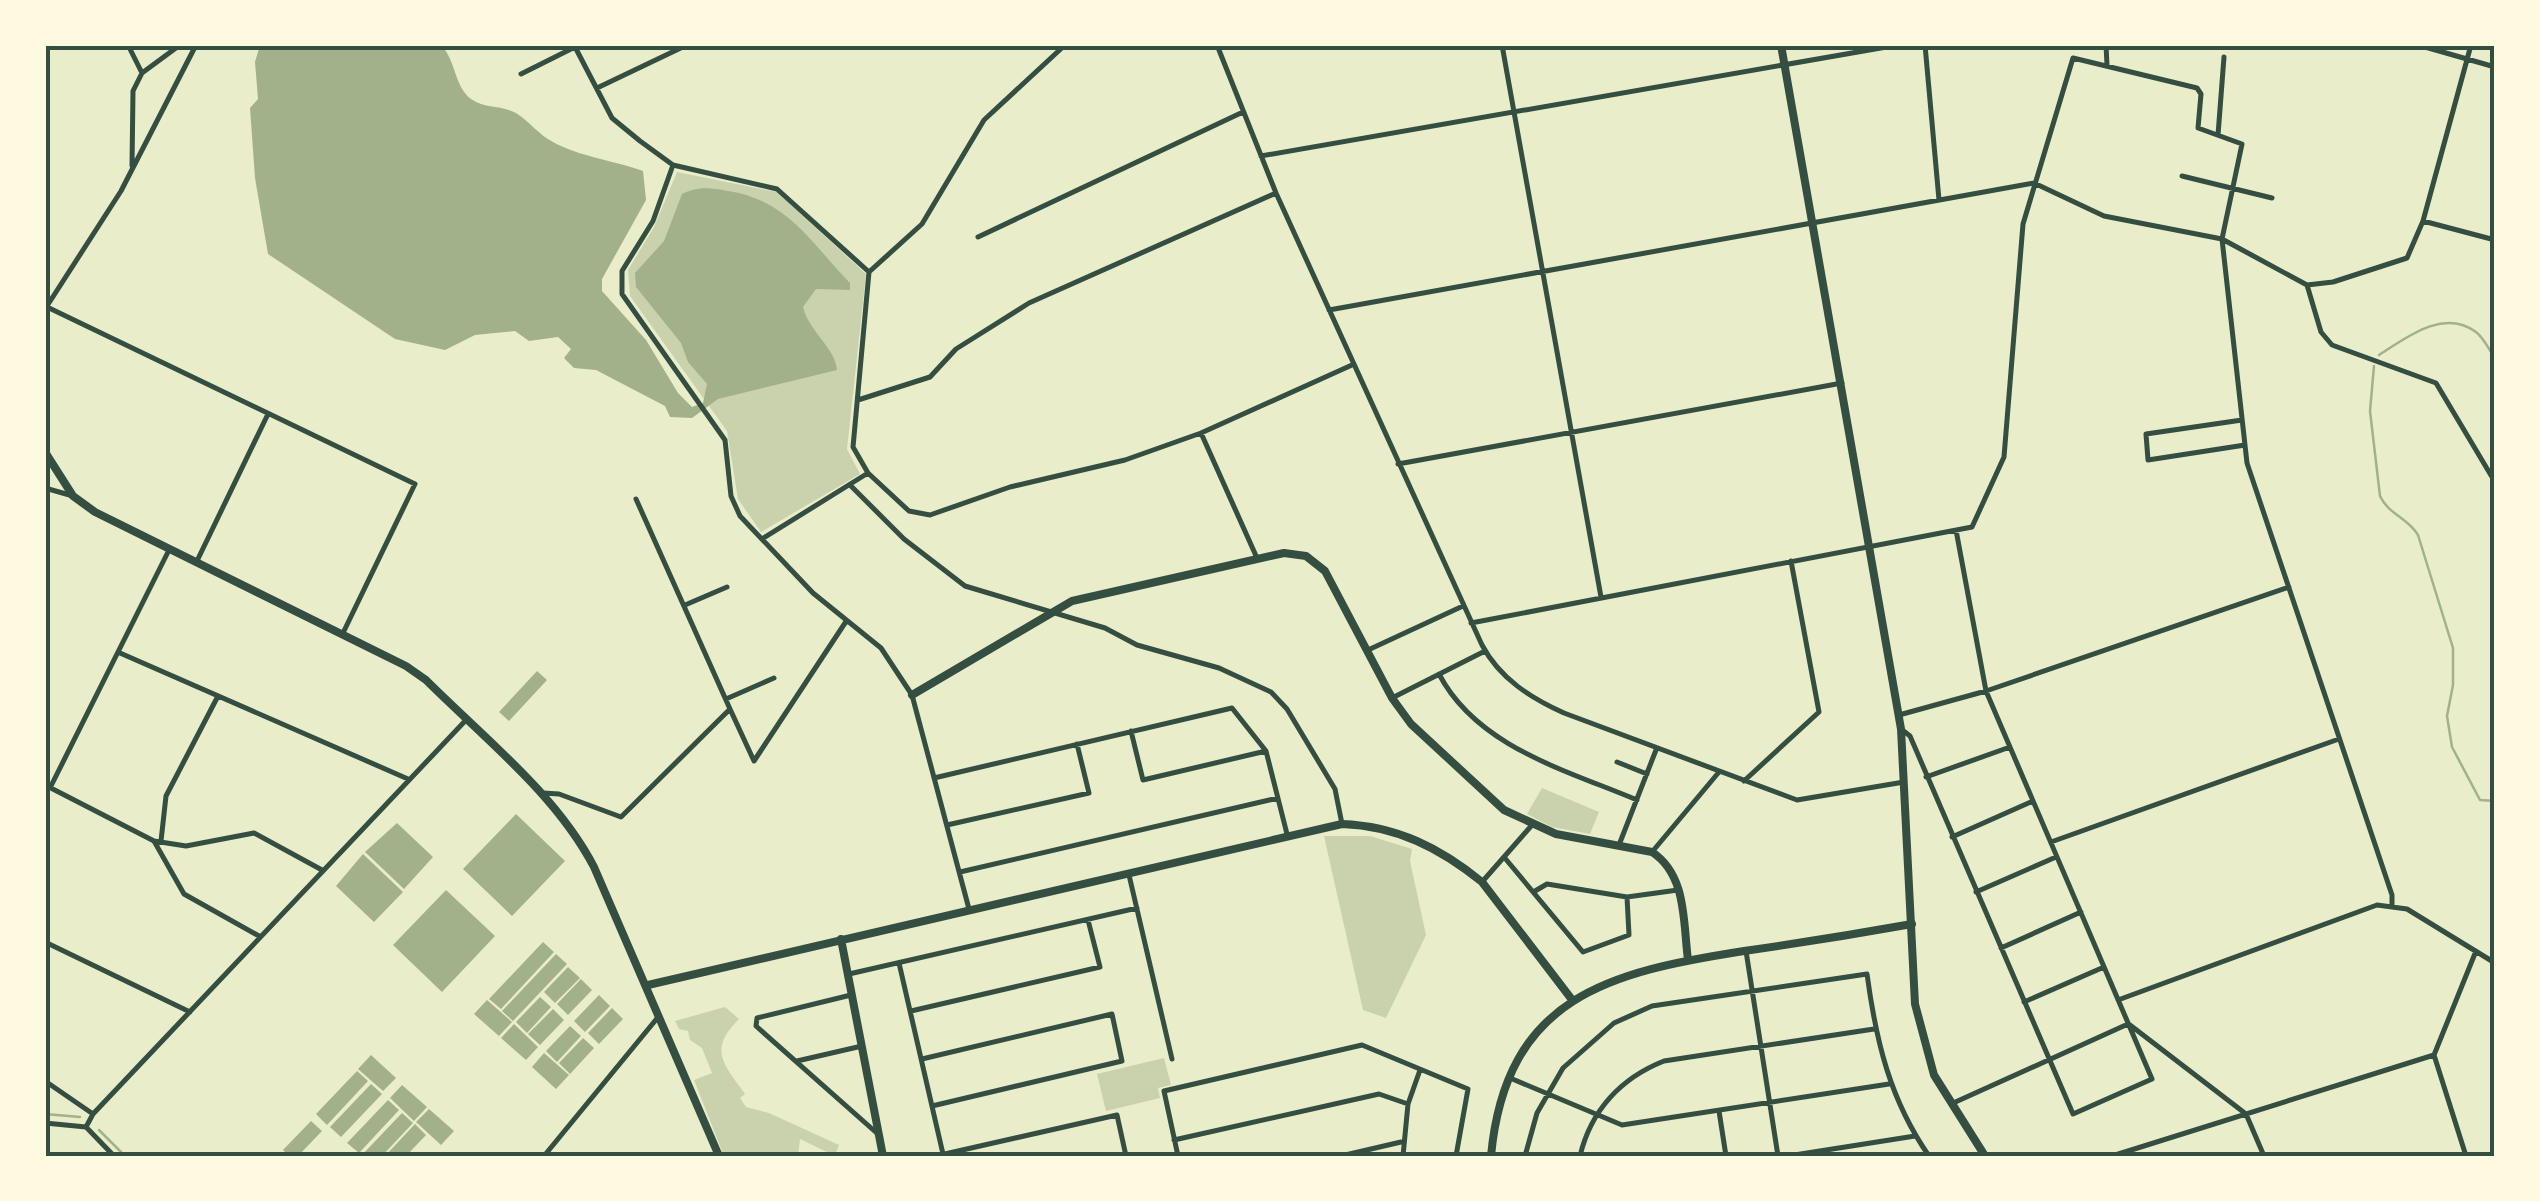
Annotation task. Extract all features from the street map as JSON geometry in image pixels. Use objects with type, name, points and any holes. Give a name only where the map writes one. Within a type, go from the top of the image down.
[{"type":"street","points":[[128,45],[142,73]]},
{"type":"street","points":[[132,167],[133,91],[142,73],[180,45]]},
{"type":"street","points":[[196,45],[121,191],[46,308],[415,484],[343,633]]},
{"type":"street","points":[[597,88],[672,48],[687,45]]},
{"type":"street","points":[[1066,45],[984,120],[922,224],[869,272],[852,447],[868,472],[909,512],[930,514],[1010,487],[1124,460],[1201,433],[1352,365]]},
{"type":"street","points":[[1217,45],[1260,156],[1352,365],[1463,606],[1485,651],[1503,674],[1531,697],[1656,750],[1798,800],[1907,782]]},
{"type":"street","points":[[1502,45],[1600,597]]},
{"type":"street","points":[[1781,45],[1901,729],[1907,782],[1916,1004],[1924,1046],[1951,1104],[1985,1156]]},
{"type":"street","points":[[1260,156],[1898,45]]},
{"type":"street","points":[[1925,45],[1939,200]]},
{"type":"street","points":[[2106,45],[2107,65]]},
{"type":"street","points":[[2418,45],[2495,67]]},
{"type":"street","points":[[1329,310],[2034,183],[2104,216],[2222,238],[2308,284],[2333,282],[2407,258],[2424,221],[2471,45]]},
{"type":"street","points":[[521,74],[575,46],[612,118],[673,165],[777,189],[869,272]]},
{"type":"street","points":[[2218,135],[2224,57]]},
{"type":"street","points":[[1471,622],[1972,527],[2004,457],[2019,249],[2034,183],[2073,58],[2197,88],[2201,94],[2198,128],[2242,144],[2222,238],[2244,445],[2392,904]]},
{"type":"street","points":[[978,237],[1244,112]]},
{"type":"street","points":[[673,165],[653,221],[622,271],[621,283],[630,307],[725,440],[736,506],[762,539],[845,622],[881,648],[912,694],[969,908]]},
{"type":"street","points":[[2182,176],[2272,198]]},
{"type":"street","points":[[858,400],[930,377],[956,349],[1029,304],[1276,193]]},
{"type":"street","points":[[2424,221],[2495,240]]},
{"type":"street","points":[[2308,284],[2321,332],[2332,345],[2436,384],[2495,482]]},
{"type":"street","points":[[1398,464],[1842,383]]},
{"type":"street","points":[[196,563],[268,414]]},
{"type":"street","points":[[2242,420],[2146,434],[2148,460],[2244,445]]},
{"type":"street","points":[[1201,433],[1258,558]]},
{"type":"street","points":[[45,452],[73,496]]},
{"type":"street","points":[[762,539],[852,486],[868,472]]},
{"type":"street","points":[[852,486],[904,539],[965,586],[1053,610],[1137,646],[1219,668],[1271,692],[1287,709],[1335,789],[1342,824]]},
{"type":"street","points":[[45,488],[73,496],[169,550],[406,666],[540,793],[585,850],[648,986],[719,1156]]},
{"type":"street","points":[[636,500],[754,761],[845,622]]},
{"type":"street","points":[[1901,729],[1910,736],[2073,1114],[2152,1078],[1986,691],[1956,530]]},
{"type":"street","points":[[169,550],[48,786],[158,841],[186,846],[254,833],[322,870]]},
{"type":"street","points":[[912,694],[1053,610],[1095,594],[1258,558],[1296,554],[1317,562],[1392,698],[1423,738],[1504,810],[1532,825],[1652,852],[1672,867],[1688,960]]},
{"type":"street","points":[[1744,780],[1819,712],[1791,561]]},
{"type":"street","points":[[685,605],[727,587]]},
{"type":"street","points":[[1899,715],[1986,691],[2288,587]]},
{"type":"street","points":[[1368,650],[1463,606]]},
{"type":"street","points":[[1392,698],[1485,651]]},
{"type":"street","points":[[120,652],[408,779]]},
{"type":"street","points":[[1439,674],[1453,699],[1505,744],[1637,800]]},
{"type":"street","points":[[726,699],[774,678]]},
{"type":"street","points":[[218,695],[166,796],[158,841],[184,894],[260,936]]},
{"type":"street","points":[[934,778],[1232,708],[1266,751],[1287,834]]},
{"type":"street","points":[[540,793],[560,794],[622,816],[730,709]]},
{"type":"street","points":[[86,1127],[93,1114],[466,720]]},
{"type":"street","points":[[1131,731],[1143,780],[1266,751]]},
{"type":"street","points":[[2051,842],[2340,739]]},
{"type":"street","points":[[947,824],[1089,793],[1078,744]]},
{"type":"street","points":[[1926,776],[2010,747]]},
{"type":"street","points":[[1620,844],[1656,750]]},
{"type":"street","points":[[1617,762],[1647,774]]},
{"type":"street","points":[[1652,852],[1719,772]]},
{"type":"street","points":[[960,872],[1278,798]]},
{"type":"street","points":[[1952,837],[2033,801]]},
{"type":"street","points":[[648,986],[1342,824],[1379,828],[1418,840],[1482,882],[1573,1000]]},
{"type":"street","points":[[1482,882],[1532,825]]},
{"type":"street","points":[[1976,892],[2057,856]]},
{"type":"street","points":[[1504,857],[1583,952],[1629,935],[1627,898]]},
{"type":"street","points":[[1128,872],[1172,1059]]},
{"type":"street","points":[[1535,891],[1547,884],[1627,898],[1678,890]]},
{"type":"street","points":[[2118,1000],[2359,911],[2392,904],[2495,963]]},
{"type":"street","points":[[849,974],[1137,908]]},
{"type":"street","points":[[2001,948],[2081,912]]},
{"type":"street","points":[[911,1011],[1100,966],[1088,919]]},
{"type":"street","points":[[1492,1156],[1509,1077],[1537,1036],[1573,1000],[1627,973],[1912,924]]},
{"type":"street","points":[[841,939],[865,1045],[883,1156]]},
{"type":"street","points":[[45,942],[190,1012]]},
{"type":"street","points":[[1746,951],[1778,1156]]},
{"type":"street","points":[[2466,1156],[2434,1054],[2476,951]]},
{"type":"street","points":[[899,963],[932,1106],[939,1155],[1116,1114],[1126,1156]]},
{"type":"street","points":[[2024,1002],[2104,967]]},
{"type":"street","points":[[1526,1156],[1547,1093],[1563,1068],[1595,1035],[1632,1014],[1868,974],[1874,1029],[1889,1084],[1930,1156]]},
{"type":"street","points":[[854,994],[757,1018],[756,1026],[879,1136]]},
{"type":"street","points":[[922,1059],[1112,1014],[1122,1061],[932,1106]]},
{"type":"street","points":[[544,1156],[658,1016]]},
{"type":"street","points":[[1951,1104],[2128,1024]]},
{"type":"street","points":[[2128,1024],[2246,1114],[2264,1156]]},
{"type":"street","points":[[1580,1156],[1598,1116],[1620,1086],[1638,1072],[1664,1061],[1874,1029]]},
{"type":"street","points":[[797,1061],[865,1045]]},
{"type":"street","points":[[1178,1156],[1164,1091],[1362,1045],[1468,1090],[1456,1156]]},
{"type":"street","points":[[2112,1156],[2434,1054]]},
{"type":"street","points":[[1402,1156],[1408,1104],[1420,1070]]},
{"type":"street","points":[[1509,1077],[1622,1125],[1889,1084]]},
{"type":"street","points":[[45,1081],[93,1114]]},
{"type":"street","points":[[1174,1140],[1380,1094],[1408,1104]]},
{"type":"street","points":[[1719,1111],[1726,1156]]},
{"type":"street","points":[[45,1124],[86,1127],[114,1156]]},
{"type":"street","points":[[1788,1156],[1916,1136]]},
{"type":"street","points":[[1341,1156],[1402,1142]]},
{"type":"shaded area","points":[[260,45],[441,45],[471,99],[516,113],[563,147],[643,171],[646,200],[602,279],[602,291],[646,340],[678,393],[692,407],[703,403],[707,384],[688,362],[681,343],[636,287],[635,273],[664,241],[682,194],[716,189],[767,204],[797,225],[850,283],[850,290],[816,289],[803,307],[837,370],[718,399],[692,418],[670,417],[665,406],[596,370],[574,368],[564,358],[571,349],[558,337],[529,341],[515,331],[475,335],[445,350],[395,339],[268,254],[255,178],[250,108],[258,99],[255,62]]},
{"type":"shaded area","points":[[677,172],[777,192],[866,274],[847,449],[860,474],[761,532],[738,499],[727,431],[630,296],[628,270],[654,227]]},
{"type":"shaded area","points":[[537,671],[547,680],[509,721],[499,712]]},
{"type":"shaded area","points":[[1542,788],[1599,812],[1590,834],[1552,827],[1527,814]]},
{"type":"shaded area","points":[[516,814],[565,861],[512,916],[463,869]]},
{"type":"shaded area","points":[[397,823],[433,857],[404,889],[365,852]]},
{"type":"shaded area","points":[[1324,836],[1370,836],[1412,849],[1410,861],[1426,935],[1386,1018],[1363,1010]]},
{"type":"shaded area","points":[[363,854],[403,892],[374,922],[336,886]]},
{"type":"shaded area","points":[[446,890],[495,936],[442,992],[393,945]]},
{"type":"shaded area","points":[[543,942],[554,952],[501,1009],[489,999]]},
{"type":"shaded area","points":[[556,954],[567,964],[513,1021],[502,1011]]},
{"type":"shaded area","points":[[568,967],[580,978],[555,1003],[544,992]]},
{"type":"shaded area","points":[[581,979],[592,990],[568,1015],[557,1004]]},
{"type":"shaded area","points":[[599,995],[610,1006],[585,1032],[574,1021]]},
{"type":"shaded area","points":[[540,997],[551,1007],[527,1033],[516,1022]]},
{"type":"shaded area","points":[[487,1000],[512,1022],[499,1036],[474,1014]]},
{"type":"shaded area","points":[[725,1007],[739,1019],[724,1039],[722,1056],[745,1094],[740,1098],[746,1107],[769,1113],[839,1145],[835,1156],[800,1139],[798,1156],[724,1156],[694,1080],[712,1073],[702,1048],[675,1021]]},
{"type":"shaded area","points":[[612,1008],[623,1019],[599,1044],[588,1033]]},
{"type":"shaded area","points":[[553,1009],[564,1020],[540,1045],[528,1034]]},
{"type":"shaded area","points":[[514,1024],[538,1047],[526,1060],[501,1038]]},
{"type":"shaded area","points":[[570,1026],[581,1036],[557,1062],[546,1051]]},
{"type":"shaded area","points":[[583,1038],[594,1048],[570,1074],[559,1063]]},
{"type":"shaded area","points":[[544,1053],[569,1075],[556,1089],[532,1067]]},
{"type":"shaded area","points":[[371,1055],[396,1078],[383,1091],[358,1069]]},
{"type":"shaded area","points":[[1164,1058],[1171,1085],[1158,1088],[1160,1098],[1106,1111],[1097,1074]]},
{"type":"shaded area","points":[[357,1071],[368,1081],[327,1125],[316,1114]]},
{"type":"shaded area","points":[[371,1084],[382,1094],[341,1137],[330,1127]]},
{"type":"shaded area","points":[[402,1085],[427,1107],[414,1121],[390,1098]]},
{"type":"shaded area","points":[[388,1100],[399,1110],[359,1153],[347,1143]]},
{"type":"shaded area","points":[[429,1109],[454,1131],[441,1145],[416,1122]]},
{"type":"shaded area","points":[[402,1113],[413,1123],[382,1156],[361,1156]]},
{"type":"shaded area","points":[[311,1121],[322,1131],[298,1156],[289,1156],[283,1150]]},
{"type":"shaded area","points":[[415,1124],[426,1135],[406,1156],[385,1156]]},
{"type":"waterway","points":[[2379,355],[2426,328],[2451,323],[2476,332],[2495,358]]},
{"type":"waterway","points":[[2374,366],[2370,411],[2380,496],[2418,535],[2453,648],[2453,685],[2447,716],[2452,747],[2480,800],[2495,801]]},
{"type":"waterway","points":[[45,1114],[80,1117]]},
{"type":"waterway","points":[[99,1130],[125,1156]]}]
